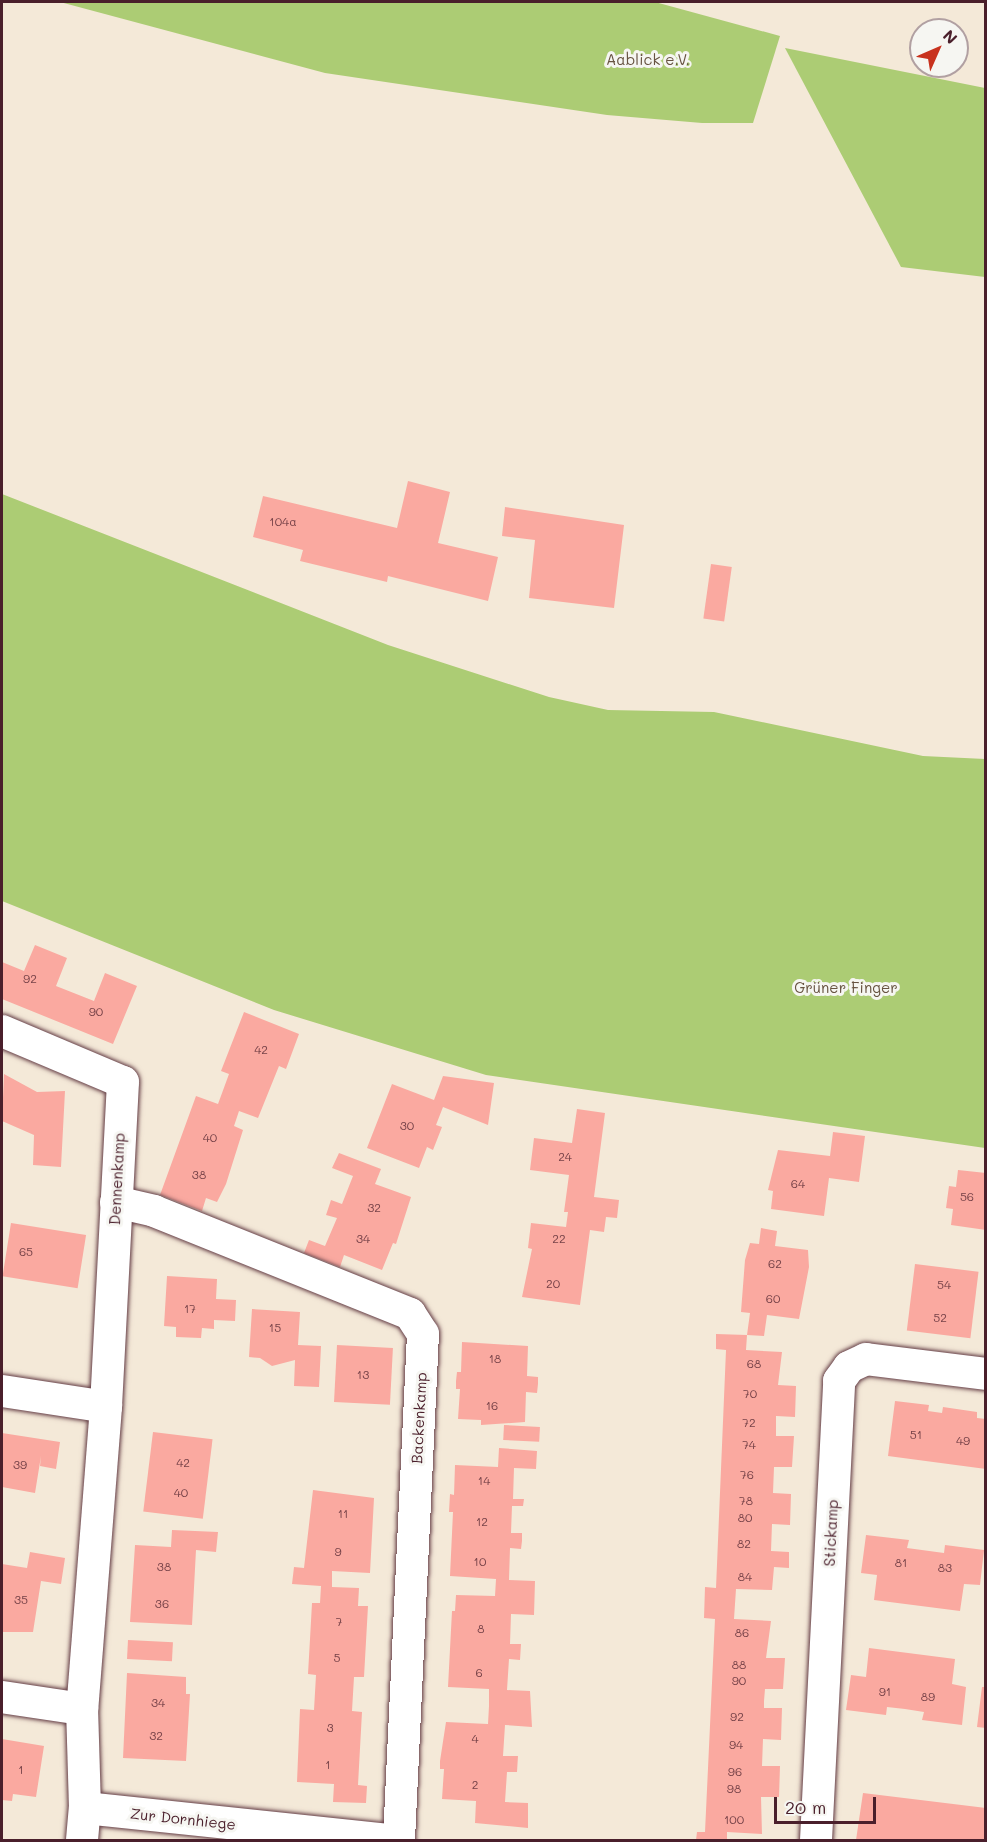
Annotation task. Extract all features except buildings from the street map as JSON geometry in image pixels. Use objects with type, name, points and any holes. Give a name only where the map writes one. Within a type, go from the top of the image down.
[{"type":"street","name":"Dennenkamp","points":[[2,1031],[123,1082],[106,1407],[82,1709]]},
{"type":"street","name":"Backenkamp","points":[[116,1202],[154,1211],[410,1314],[423,1334],[399,1840]]},
{"type":"street","name":"Stickamp","points":[[816,1840],[839,1381],[849,1367],[866,1359],[986,1374]]},
{"type":"street","points":[[2,1391],[106,1407]]},
{"type":"street","points":[[2,1697],[82,1709],[85,1808],[81,1840]]},
{"type":"street","name":"Zur Dornhiege","points":[[85,1808],[388,1840]]},
{"type":"green space","name":"Aablick e.V.","points":[[60,2],[655,2],[780,36],[753,123],[702,123],[607,115],[325,73]]},
{"type":"green space","points":[[785,48],[909,73],[909,78],[935,78],[985,88],[985,277],[901,267]]},
{"type":"green space","name":"Grüner Finger","points":[[2,494],[388,645],[549,697],[608,710],[714,712],[923,756],[985,759],[985,1148],[486,1075],[274,1010],[2,901]]}]
